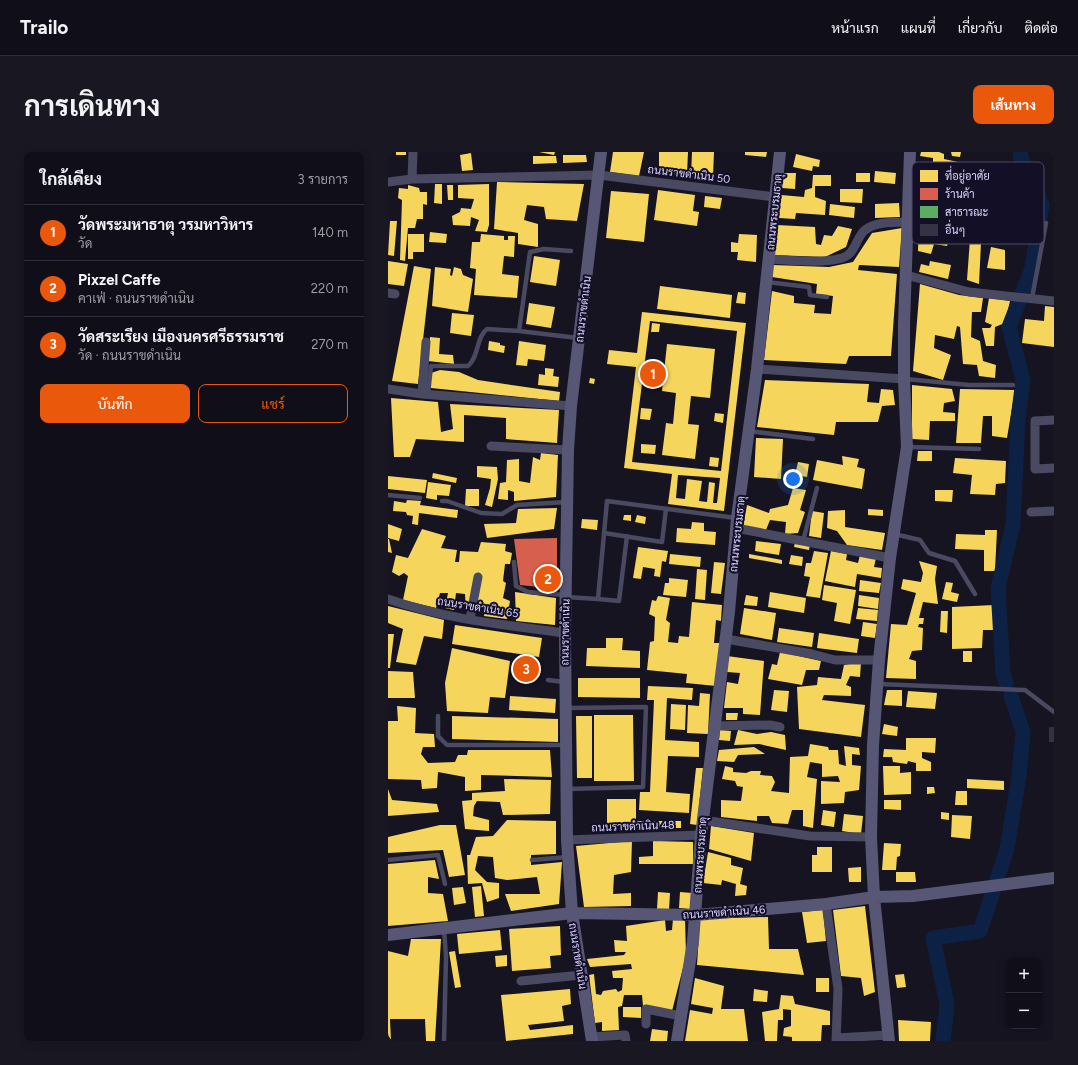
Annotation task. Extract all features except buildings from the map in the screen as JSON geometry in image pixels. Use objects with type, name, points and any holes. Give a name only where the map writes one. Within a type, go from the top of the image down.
[{"type":"street","points":[[412,179],[413,152]]},
{"type":"street","name":"ถนนราขดำเนิน","points":[[591,1039],[572,913],[567,840],[564,682],[568,450],[571,406],[601,152]]},
{"type":"street","name":"ถนนพระบรมธาตุ","points":[[677,1041],[696,915],[700,835],[726,639],[737,523],[757,369],[780,152]]},
{"type":"street","points":[[826,904],[838,989],[836,1040],[889,1038],[874,897],[871,837],[873,745],[879,660],[890,558],[907,447],[904,379],[910,152]]},
{"type":"street","name":"ถนนราขดำเนิน 50","points":[[388,182],[412,179],[599,175],[775,197]]},
{"type":"street","points":[[769,259],[806,261],[843,258],[852,252],[863,232],[876,225],[907,222]]},
{"type":"street","points":[[906,275],[969,292],[1054,301]]},
{"type":"street","points":[[425,394],[426,342]]},
{"type":"street","points":[[757,369],[904,379]]},
{"type":"street","points":[[388,389],[425,394],[571,406]]},
{"type":"street","points":[[1054,420],[1035,421],[1035,469],[1054,468]]},
{"type":"street","points":[[490,446],[568,450]]},
{"type":"street","points":[[1031,512],[1054,511]]},
{"type":"street","points":[[737,523],[803,540],[890,558]]},
{"type":"street","points":[[470,619],[478,577]]},
{"type":"street","name":"ถนนราขดำเนิน 65","points":[[388,599],[417,609],[470,619],[565,633]]},
{"type":"street","points":[[726,639],[812,654],[835,660],[879,660]]},
{"type":"street","points":[[714,726],[770,725],[780,727]]},
{"type":"street","points":[[703,820],[810,836],[871,837]]},
{"type":"street","name":"ถนนราขดำเนิน 48","points":[[567,840],[700,835]]},
{"type":"street","name":"ถนนราขดำเนิน 46","points":[[388,935],[572,913],[696,915],[826,904],[874,897],[913,896],[1054,878]]},
{"type":"street","points":[[521,982],[581,975]]},
{"type":"street","points":[[646,1024],[646,1009],[681,1016]]},
{"type":"street","points":[[591,1039],[625,1035],[626,1041]]},
{"type":"lane","points":[[1044,232],[1046,223]]},
{"type":"lane","points":[[1030,298],[1042,244]]},
{"type":"lane","points":[[519,331],[530,252],[544,249],[571,251]]},
{"type":"lane","points":[[766,282],[808,287],[810,295],[827,297]]},
{"type":"lane","points":[[425,394],[431,366],[468,366],[472,363],[479,342],[487,329],[579,338]]},
{"type":"lane","points":[[904,379],[969,385],[1013,386]]},
{"type":"lane","points":[[749,432],[813,438]]},
{"type":"lane","points":[[907,447],[979,449]]},
{"type":"lane","points":[[803,540],[817,488]]},
{"type":"lane","points":[[388,495],[420,498]]},
{"type":"lane","points":[[442,501],[447,501],[481,513],[502,514],[517,505],[568,502]]},
{"type":"lane","points":[[598,599],[607,501],[666,509],[737,523]]},
{"type":"lane","points":[[604,533],[662,542],[666,509]]},
{"type":"lane","points":[[893,534],[920,540],[929,553],[955,561],[975,594]]},
{"type":"lane","points":[[514,562],[516,586],[528,592],[618,602],[627,536]]},
{"type":"lane","points":[[548,680],[564,682]]},
{"type":"lane","points":[[877,684],[1025,690],[1054,712]]},
{"type":"lane","points":[[564,708],[646,707],[643,787],[566,789]]},
{"type":"lane","points":[[438,716],[438,736],[447,745],[565,745]]},
{"type":"lane","points":[[388,860],[438,856],[445,884]]},
{"type":"lane","points":[[532,860],[568,857]]},
{"type":"lane","points":[[444,928],[446,957],[444,1041]]},
{"type":"waterway","points":[[1021,152],[1020,155],[1023,162]]},
{"type":"waterway","points":[[1006,683],[1003,674],[998,588],[1013,524],[1018,419],[1023,380],[1009,327],[1032,268],[1036,244]]},
{"type":"waterway","points":[[943,1041],[947,1004],[933,938],[980,931],[1007,849],[1019,776],[1023,732],[1011,696]]},
{"type":"place","name":"วัดพระมหาธาตุ วรมหาวิหาร","points":[[653,374]]},
{"type":"place","name":"Pixzel Caffe","points":[[548,579]]},
{"type":"place","name":"วัดสระเรียง เมืองนครศรีธรรมราช","points":[[526,669]]}]
